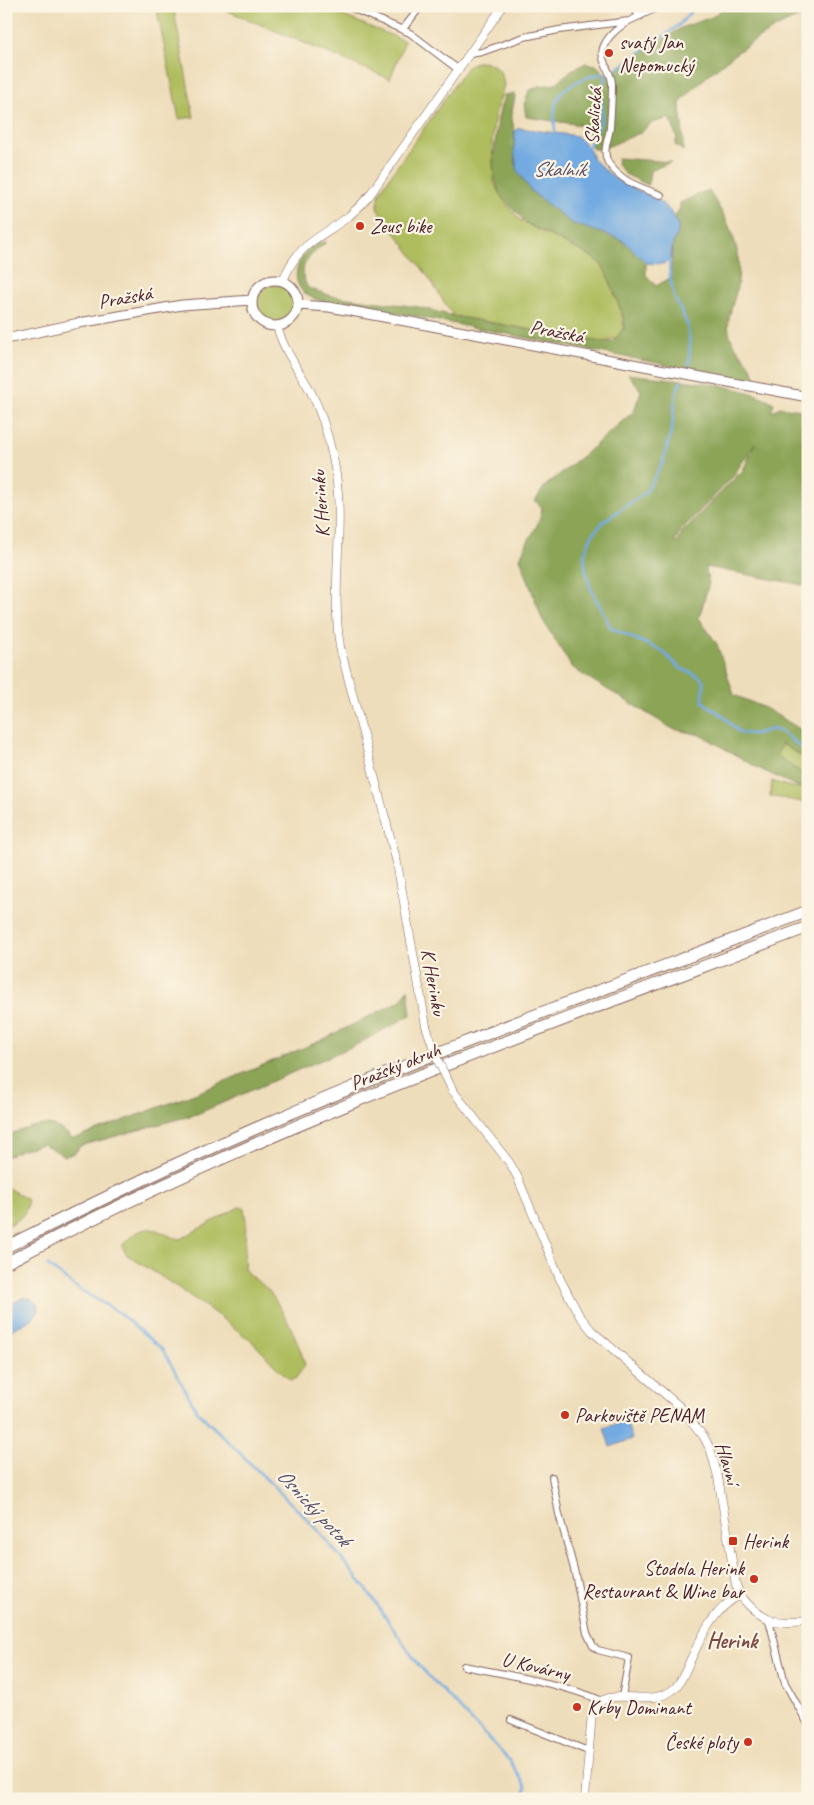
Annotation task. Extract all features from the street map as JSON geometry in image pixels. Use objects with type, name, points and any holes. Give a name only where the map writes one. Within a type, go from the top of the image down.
[{"type":"highway","name":"Pražský okruh","points":[[6,1247],[209,1149],[372,1080],[808,912]]},
{"type":"highway","name":"Pražský okruh","points":[[8,1263],[94,1219],[267,1138],[808,927]]},
{"type":"main road","points":[[272,280],[283,281],[296,291],[298,305],[296,313],[285,324],[277,326],[268,325],[258,319],[252,309],[252,300],[261,284],[272,280]]},
{"type":"main road","name":"Pražská","points":[[6,339],[79,323],[182,305],[252,300]]},
{"type":"main road","name":"Pražská","points":[[298,305],[329,307],[808,397]]},
{"type":"street","points":[[347,6],[403,29],[459,70]]},
{"type":"street","points":[[403,29],[421,6]]},
{"type":"street","points":[[283,281],[290,265],[304,247],[350,215],[369,196],[503,6]]},
{"type":"street","points":[[630,6],[641,16]]},
{"type":"street","name":"Skalická","points":[[661,6],[629,21],[614,31],[602,50],[602,57],[612,81],[610,130],[606,140],[606,156],[609,163],[624,180],[661,195]]},
{"type":"street","name":"Skalická","points":[[470,54],[533,36],[568,29],[629,21]]},
{"type":"street","name":"K Herinku","points":[[277,326],[283,343],[323,418],[336,473],[340,550],[338,624],[341,649],[397,863],[426,1026],[438,1061],[453,1090],[509,1162],[517,1176],[560,1279],[579,1314]]},
{"type":"street","name":"Hlavní","points":[[579,1314],[592,1331],[680,1407],[704,1437],[711,1451],[718,1478],[736,1585],[740,1595]]},
{"type":"street","points":[[552,1477],[587,1633],[593,1646],[598,1650],[629,1658],[622,1697]]},
{"type":"street","points":[[585,1799],[592,1712],[600,1700],[608,1697],[652,1698],[675,1688],[718,1611],[730,1600],[740,1595],[755,1610],[769,1620],[808,1621]]},
{"type":"street","points":[[769,1620],[785,1683],[808,1724]]},
{"type":"street","name":"U Kovárny","points":[[464,1666],[552,1686],[600,1700]]},
{"type":"street","points":[[511,1720],[588,1751]]},
{"type":"green space","points":[[156,6],[173,6],[194,117],[179,119]]},
{"type":"green space","points":[[216,6],[319,6],[405,41],[390,79]]},
{"type":"green space","points":[[726,6],[808,6],[808,14],[774,29],[739,51],[692,90],[680,103],[683,151],[675,145],[677,138],[670,118],[652,123],[640,133],[602,149],[593,149],[589,139],[588,126],[526,117],[524,104],[529,91],[539,86],[556,84],[570,71],[586,63],[596,65],[608,76],[624,63],[683,27],[712,17]]},
{"type":"green space","points":[[476,62],[488,63],[496,67],[501,74],[504,85],[494,119],[492,144],[494,182],[502,198],[519,219],[590,256],[603,267],[620,309],[623,324],[622,331],[612,340],[601,342],[453,316],[427,275],[377,209],[380,192],[391,175],[467,67]]},
{"type":"green space","points":[[515,94],[512,109],[514,138],[531,191],[625,242],[646,263],[646,275],[656,286],[670,278],[673,243],[678,232],[678,226],[674,218],[680,208],[680,203],[709,191],[723,214],[733,236],[738,260],[739,273],[730,315],[729,332],[735,345],[753,370],[755,382],[367,307],[327,302],[307,295],[300,288],[297,280],[297,271],[300,262],[311,247],[318,243],[326,242],[310,257],[304,267],[304,280],[308,288],[332,296],[419,307],[453,316],[601,342],[613,342],[624,328],[624,318],[602,265],[590,256],[528,224],[500,195],[494,176],[493,160],[498,118],[504,95]]},
{"type":"green space","points":[[618,158],[671,162],[650,171],[648,185],[625,174],[617,164]]},
{"type":"green space","points":[[275,285],[282,286],[288,290],[292,296],[292,310],[288,316],[282,320],[275,321],[268,320],[262,316],[258,310],[257,303],[258,296],[262,290],[268,286]]},
{"type":"green space","points":[[628,374],[704,383],[743,391],[774,403],[771,412],[780,407],[808,411],[808,586],[705,566],[709,583],[699,618],[717,644],[734,695],[765,708],[808,734],[808,760],[782,744],[776,756],[808,778],[807,788],[800,788],[758,768],[701,735],[673,729],[577,671],[571,666],[542,619],[520,558],[541,514],[542,507],[535,501],[545,486],[634,411],[641,391]],"holes":[[[755,443],[743,470],[683,531],[677,544],[675,542],[679,532],[732,478]]]},
{"type":"green space","points":[[782,744],[808,760],[808,778],[776,758]]},
{"type":"green space","points":[[772,781],[795,787],[808,787],[808,803],[770,796]]},
{"type":"green space","points":[[408,988],[411,1015],[358,1044],[197,1114],[80,1146],[75,1153],[65,1156],[43,1144],[21,1150],[6,1157],[6,1136],[12,1133],[37,1126],[50,1125],[64,1131],[72,1138],[79,1137],[197,1093],[322,1040],[402,1000]]},
{"type":"green space","points":[[6,1187],[25,1198],[27,1206],[21,1217],[6,1226]]},
{"type":"green space","points":[[239,1207],[244,1208],[246,1221],[244,1268],[275,1299],[286,1317],[302,1355],[305,1365],[296,1378],[291,1380],[250,1340],[190,1296],[127,1255],[122,1247],[133,1235],[146,1229],[157,1230],[180,1239]]},
{"type":"water","name":"Skalník","points":[[519,128],[577,136],[589,148],[593,159],[607,172],[620,182],[657,199],[670,211],[678,226],[670,261],[662,264],[646,263],[625,242],[571,223],[531,191],[517,170],[514,149],[515,131]]},
{"type":"water","points":[[808,855],[808,875],[805,875],[802,859]]},
{"type":"water","points":[[22,1298],[30,1298],[38,1305],[39,1311],[32,1319],[6,1333],[6,1308]]},
{"type":"water","points":[[626,1421],[632,1439],[610,1447],[604,1428]]},
{"type":"waterway","points":[[611,73],[679,25],[696,6]]},
{"type":"waterway","points":[[555,134],[555,110],[559,96],[576,82],[605,73]]},
{"type":"waterway","points":[[587,149],[601,120],[602,90],[607,76]]},
{"type":"waterway","points":[[669,257],[670,278],[674,296],[687,324],[690,342],[689,365]]},
{"type":"waterway","points":[[681,381],[676,392],[672,429],[663,462],[646,492],[604,521],[592,535],[584,554],[590,587],[611,628],[662,651],[680,668],[700,677],[704,682],[703,702],[723,716],[740,733],[755,734],[773,729],[782,732],[802,748],[808,750]]},
{"type":"waterway","name":"Osnický potok","points":[[47,1265],[77,1288],[118,1312],[163,1350],[197,1411],[317,1529],[367,1590],[419,1666],[510,1761],[526,1787],[523,1799]]},
{"type":"place","name":"svatý Jan Nepomucký","points":[[609,53]]},
{"type":"place","name":"Zeus bike","points":[[360,226]]},
{"type":"place","name":"Parkoviště PENAM","points":[[565,1415]]},
{"type":"place","name":"Herink","points":[[733,1541]]},
{"type":"place","name":"Stodola Herink Restaurant & Wine bar","points":[[754,1579]]},
{"type":"place","name":"Krby Dominant","points":[[577,1707]]},
{"type":"place","name":"České ploty","points":[[748,1742]]},
{"type":"district","name":"Herink","points":[[732,1640]]}]
